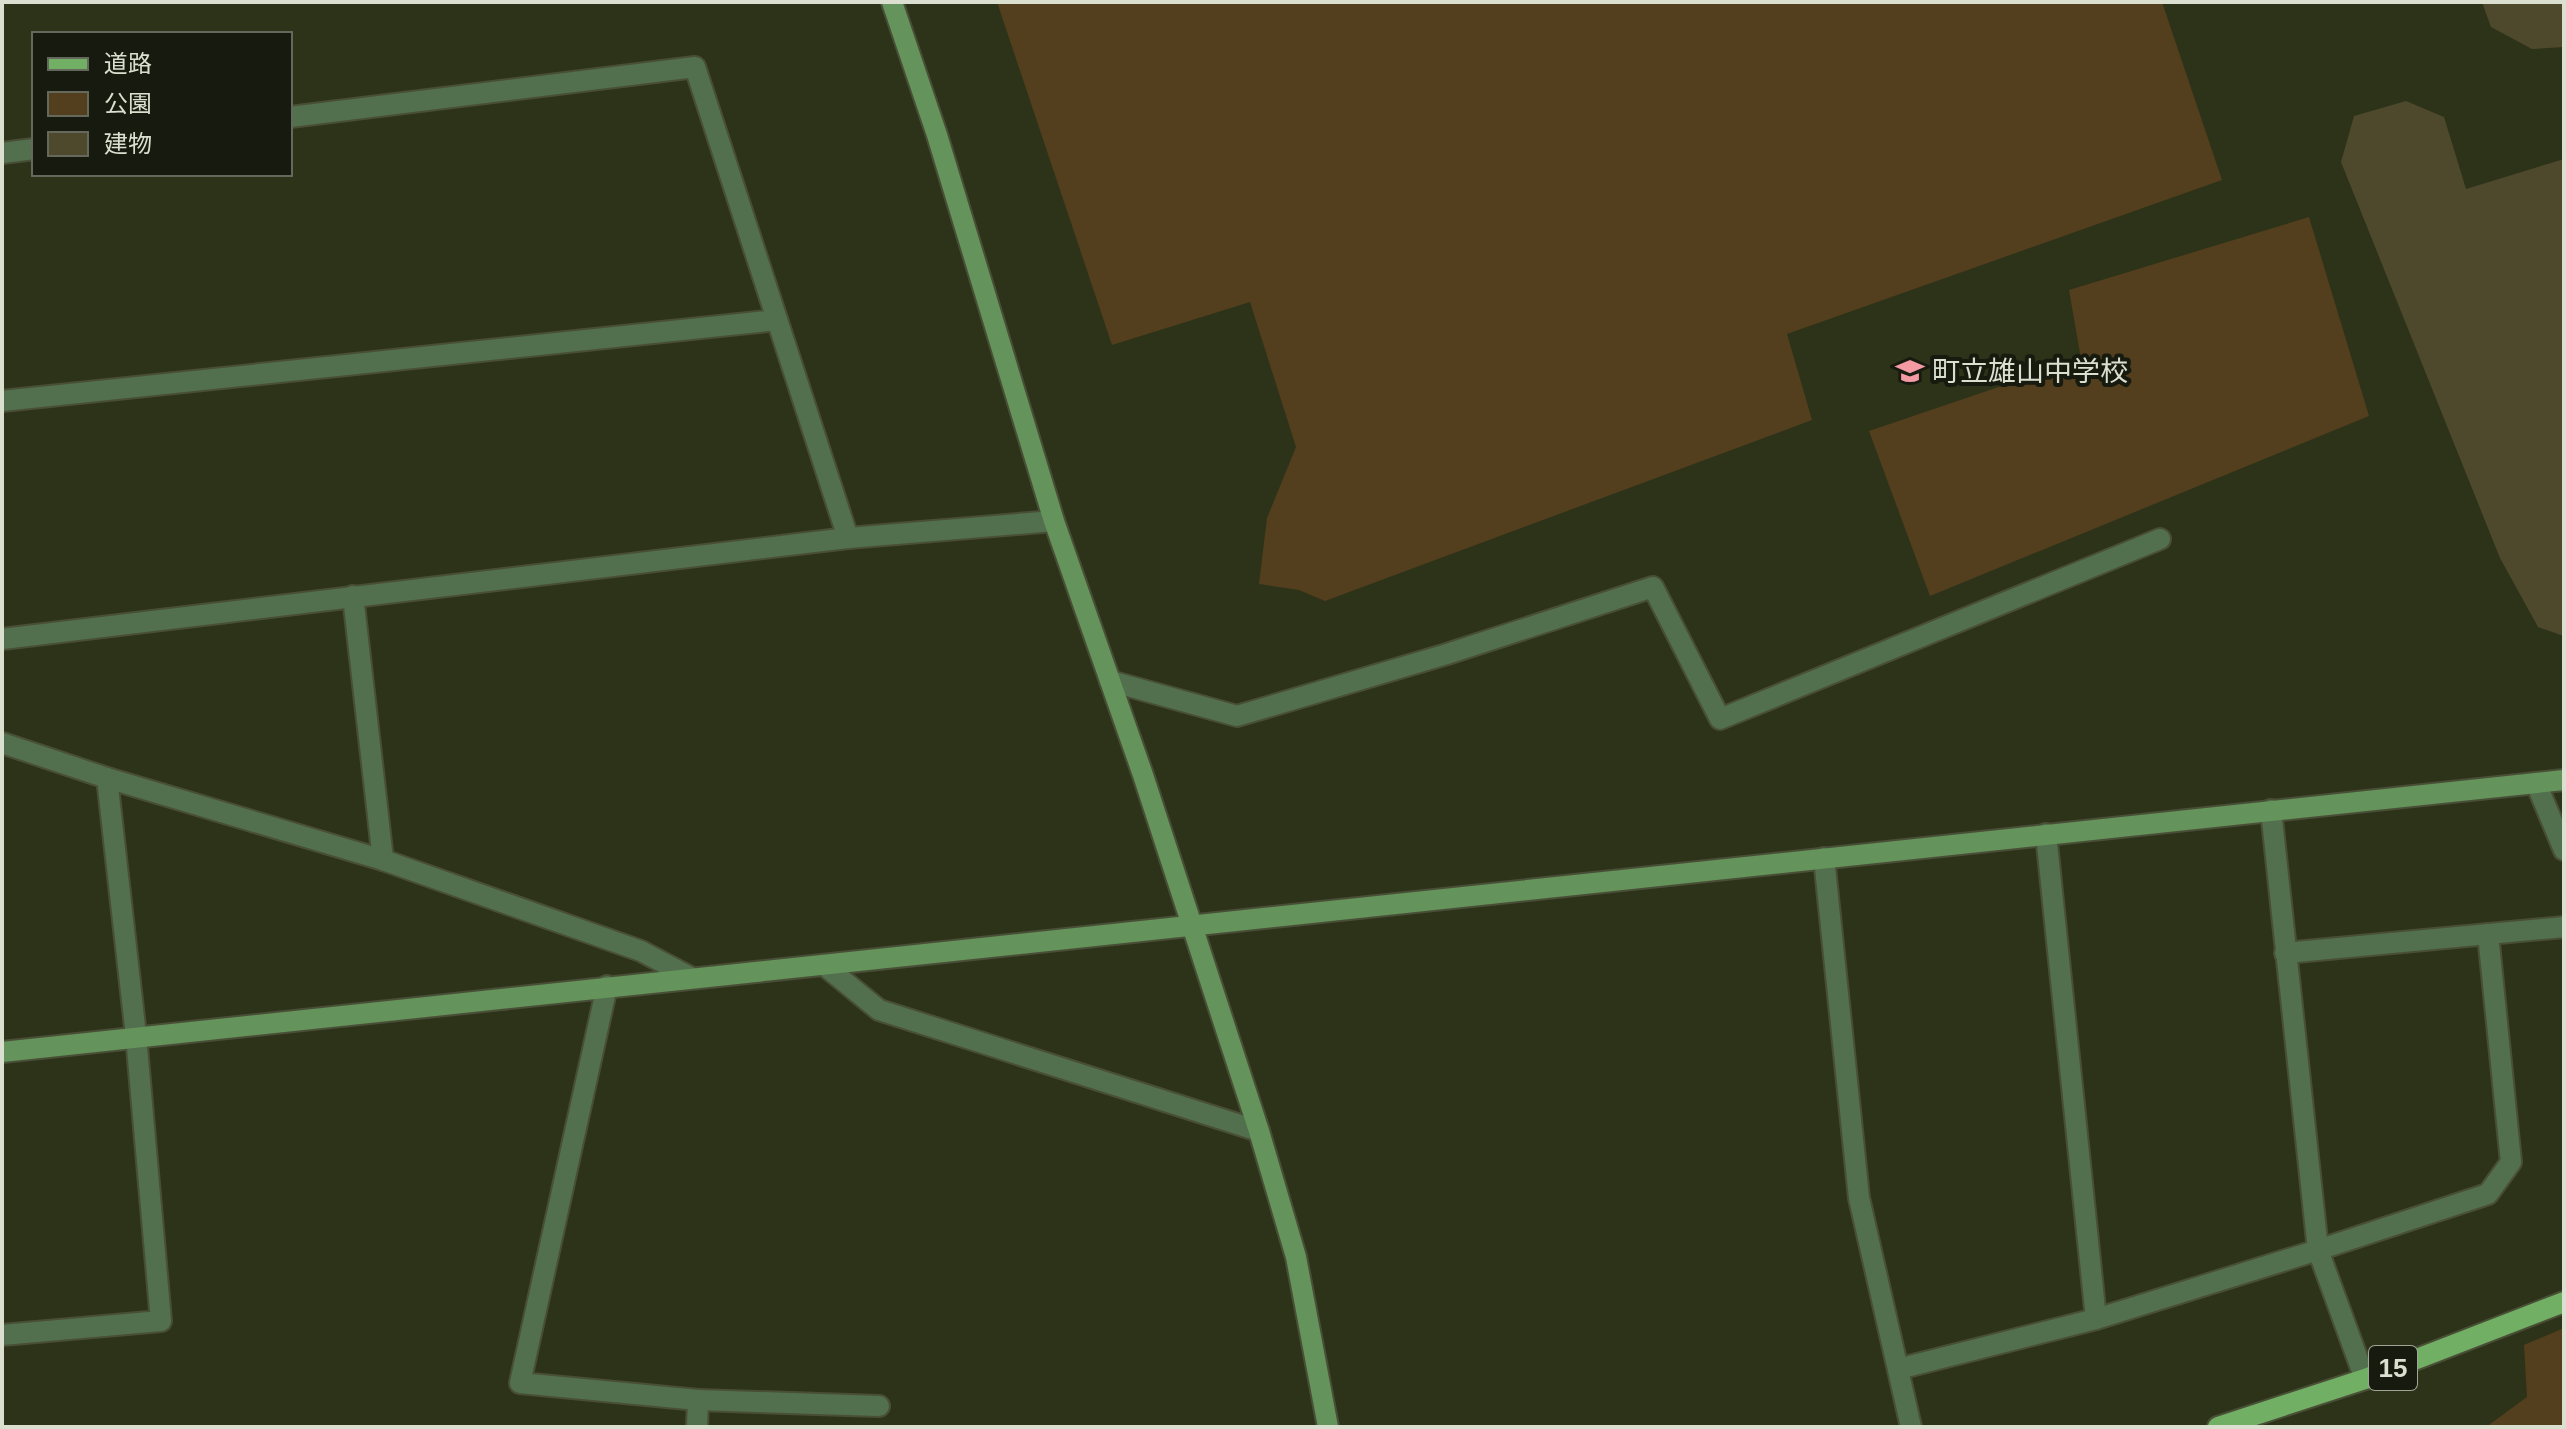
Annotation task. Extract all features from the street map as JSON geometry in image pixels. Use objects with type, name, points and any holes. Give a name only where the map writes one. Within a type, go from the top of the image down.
[{"type":"main road","name":"15","points":[[2218,1427],[2365,1379],[2564,1302]]},
{"type":"street","points":[[892,2],[937,135],[1054,521],[1259,1131],[1296,1257],[1328,1427]]},
{"type":"street","points":[[292,117],[695,67],[848,538]]},
{"type":"street","points":[[2,153],[32,149]]},
{"type":"street","points":[[2,401],[777,320]]},
{"type":"street","points":[[2,639],[848,538],[1054,521]]},
{"type":"street","points":[[1110,681],[1237,716],[1447,654],[1653,587],[1720,719],[2160,539]]},
{"type":"street","points":[[353,596],[383,860]]},
{"type":"street","points":[[2,743],[107,778],[383,860],[641,951],[692,978]]},
{"type":"street","points":[[2,1335],[161,1321],[136,1036],[107,778]]},
{"type":"street","points":[[2,1052],[2564,780]]},
{"type":"street","points":[[2536,783],[2564,850]]},
{"type":"street","points":[[2271,810],[2318,1250],[2365,1379]]},
{"type":"street","points":[[2046,834],[2096,1319]]},
{"type":"street","points":[[1824,858],[1859,1198],[1911,1427]]},
{"type":"street","points":[[2285,953],[2564,927]]},
{"type":"street","points":[[1898,1369],[2096,1319],[2488,1194],[2511,1162],[2488,934]]},
{"type":"street","points":[[824,965],[879,1010],[1259,1131]]},
{"type":"street","points":[[607,986],[520,1383],[698,1400],[879,1406]]},
{"type":"street","points":[[697,1427],[698,1400]]},
{"type":"green space","points":[[997,2],[2162,2],[2222,180],[1787,334],[1812,420],[1325,601],[1299,590],[1259,584],[1267,518],[1296,447],[1250,302],[1112,345]]},
{"type":"green space","points":[[2309,217],[2369,416],[1930,596],[1869,431],[2081,359],[2069,290]]},
{"type":"green space","points":[[2564,1328],[2564,1427],[2486,1427],[2527,1397],[2524,1345]]},
{"type":"building","points":[[2482,2],[2564,2],[2564,47],[2532,49],[2491,27]]},
{"type":"building","points":[[2406,101],[2444,117],[2466,189],[2564,159],[2564,636],[2538,627],[2500,558],[2341,162],[2354,116]]},
{"type":"place","name":"町立雄山中学校","points":[[1910,371]]}]
